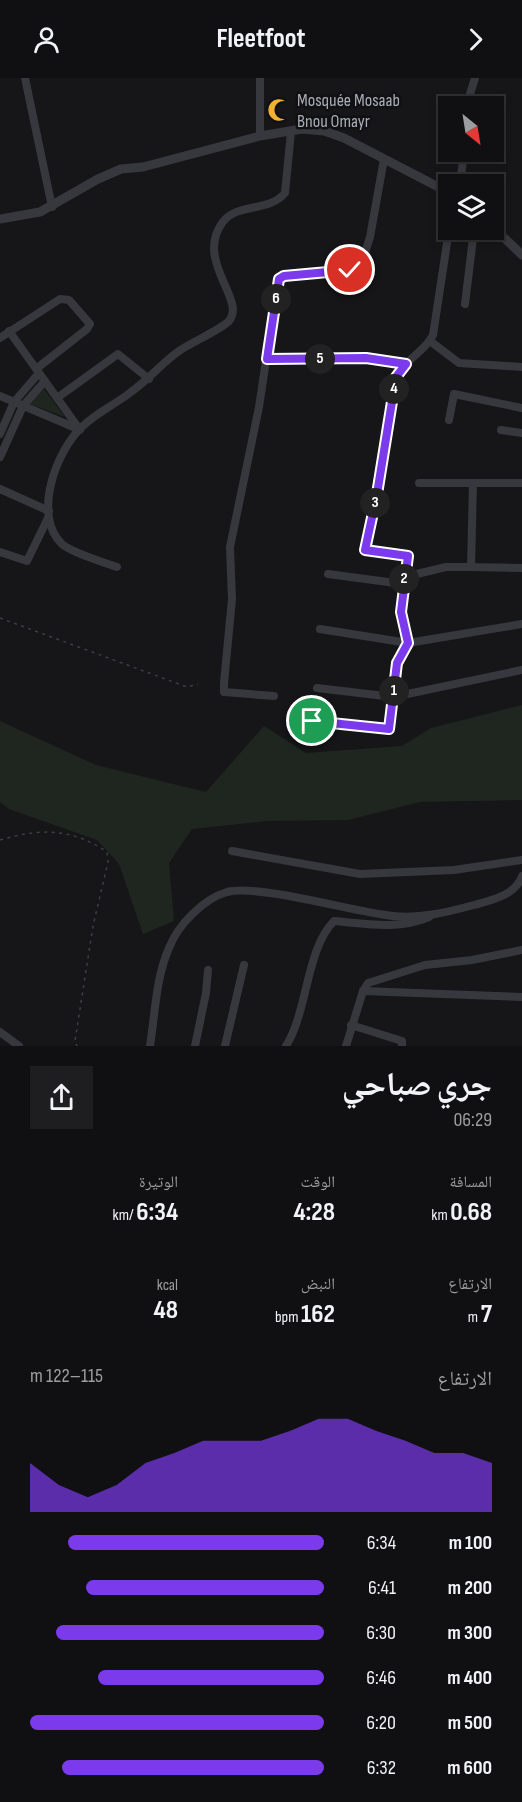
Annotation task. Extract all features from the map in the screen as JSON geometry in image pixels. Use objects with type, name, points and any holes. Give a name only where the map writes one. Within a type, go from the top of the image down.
[{"type":"street","points":[[25,78],[52,207]]},
{"type":"street","points":[[260,78],[260,136]]},
{"type":"street","points":[[470,96],[475,78]]},
{"type":"street","points":[[0,219],[22,217],[52,207],[108,174],[175,160],[260,136],[309,128],[324,131],[362,146],[438,187]]},
{"type":"street","points":[[117,567],[63,545],[48,514],[46,503],[56,468],[80,429],[149,379],[178,352],[206,334],[224,327],[232,317],[233,304],[216,268],[214,243],[221,225],[231,214],[271,204],[285,193],[291,132]]},
{"type":"street","points":[[274,696],[224,693],[232,599],[230,547],[267,359],[279,279],[284,276],[350,270],[362,263],[370,237],[384,159]]},
{"type":"street","points":[[504,238],[522,255]]},
{"type":"street","points":[[312,721],[389,729],[397,663],[408,643],[401,612],[408,556],[365,550],[377,494],[396,377],[406,364],[425,349],[430,340],[436,322],[448,240]]},
{"type":"street","points":[[465,304],[473,240]]},
{"type":"street","points":[[0,338],[60,300],[69,300],[90,324],[38,371],[14,402],[0,434]]},
{"type":"street","points":[[9,331],[80,429]]},
{"type":"street","points":[[430,340],[459,363],[522,367]]},
{"type":"street","points":[[57,398],[118,354],[149,379]]},
{"type":"street","points":[[267,359],[366,358],[406,364]]},
{"type":"street","points":[[0,457],[23,406],[45,381]]},
{"type":"street","points":[[449,420],[454,394],[522,408]]},
{"type":"street","points":[[0,396],[80,429]]},
{"type":"street","points":[[501,430],[522,433]]},
{"type":"street","points":[[419,483],[522,483]]},
{"type":"street","points":[[471,567],[472,483]]},
{"type":"street","points":[[0,489],[48,514]]},
{"type":"street","points":[[0,552],[27,561],[48,514]]},
{"type":"street","points":[[328,574],[404,581],[446,567],[521,567]]},
{"type":"street","points":[[320,629],[408,643],[522,624]]},
{"type":"street","points":[[317,688],[393,697],[522,670]]},
{"type":"street","points":[[232,851],[360,874],[453,870],[522,860]]},
{"type":"street","points":[[286,1046],[297,1026],[305,988],[321,944],[327,929],[334,921],[393,927],[414,923],[433,915],[501,897],[515,888],[522,876]]},
{"type":"street","points":[[150,1046],[162,971],[169,946],[199,907],[218,896],[228,892],[253,891],[395,917],[433,915]]},
{"type":"street","points":[[346,1046],[351,1025],[368,983],[425,965],[472,960],[522,950]]},
{"type":"street","points":[[225,1046],[244,965]]},
{"type":"street","points":[[195,1046],[206,993],[208,970]]},
{"type":"street","points":[[363,991],[522,996]]},
{"type":"street","points":[[351,1025],[402,1041],[402,1046]]},
{"type":"street","points":[[0,1032],[19,1046]]},
{"type":"path","points":[[0,618],[187,687],[198,684]]},
{"type":"path","points":[[0,840],[43,831],[66,832],[89,839],[107,852],[108,862],[93,926],[75,1041],[77,1046]]},
{"type":"shaded area","points":[[44,389],[65,417],[30,404]]},
{"type":"shaded area","points":[[522,705],[522,800],[420,802],[348,820],[267,821],[192,829],[169,863],[174,921],[143,934],[119,864],[97,840],[9,809],[0,802],[0,721],[96,765],[206,792],[264,726],[306,753],[402,746],[431,728]]},
{"type":"place","name":"Mosquée Mosaab Bnou Omayr","points":[[279,110]]},
{"type":"route","points":[[312,721],[389,729],[397,663],[408,643],[401,612],[408,556],[365,550],[377,494],[396,377],[406,364],[366,358],[267,359],[279,279],[284,276],[350,270]]}]
